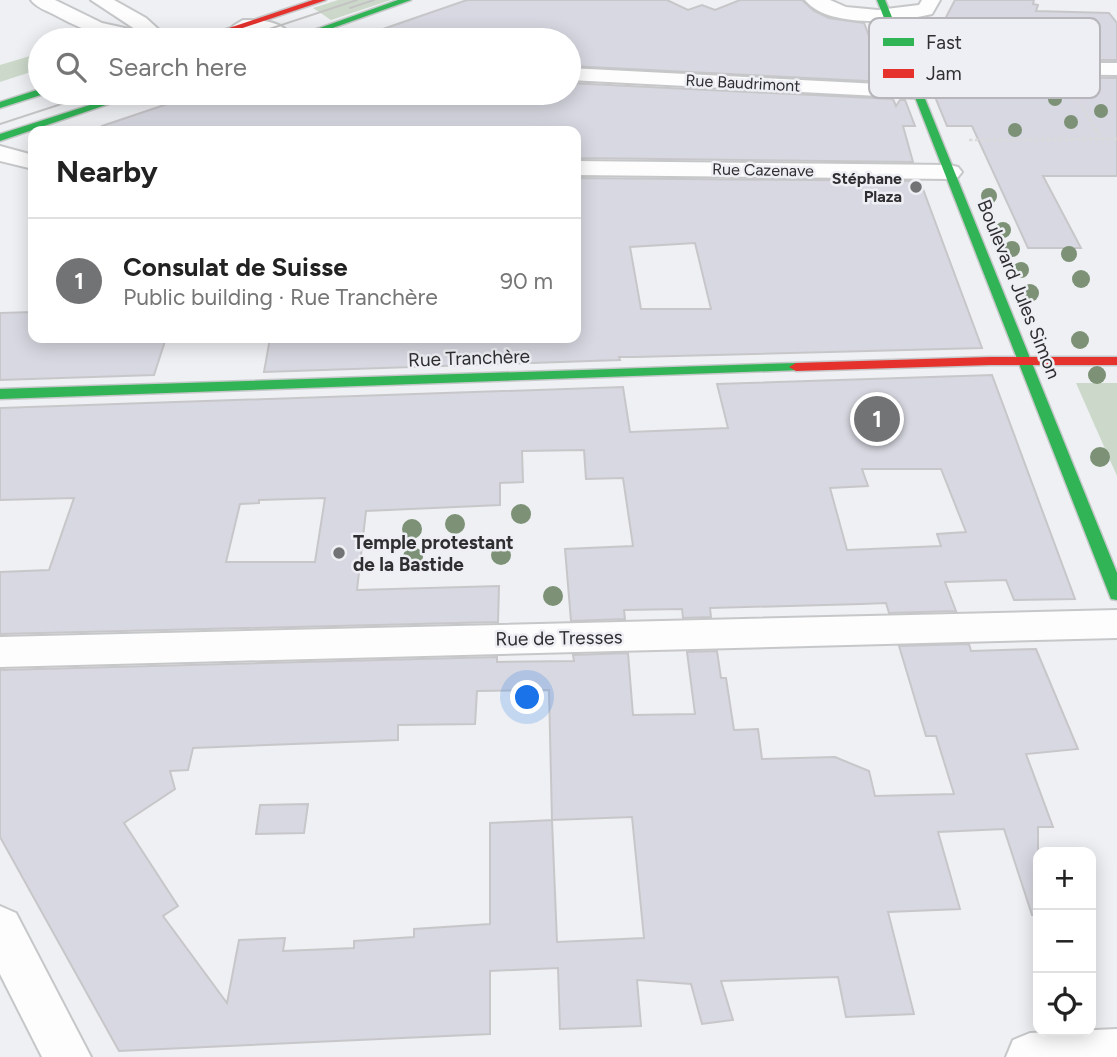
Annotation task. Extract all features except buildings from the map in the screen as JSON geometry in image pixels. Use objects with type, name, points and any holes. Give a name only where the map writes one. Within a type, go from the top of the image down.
[{"type":"street","points":[[40,0],[100,28]]},
{"type":"street","points":[[100,0],[146,28]]},
{"type":"street","points":[[237,28],[322,0]]},
{"type":"street","points":[[326,28],[407,0]]},
{"type":"street","points":[[814,0],[842,12],[918,12],[925,10],[931,0]]},
{"type":"street","points":[[243,26],[262,28]]},
{"type":"street","name":"Rue Baudrimont","points":[[581,75],[869,89]]},
{"type":"street","points":[[0,105],[28,96]]},
{"type":"street","name":"Boulevard Jules Simon","points":[[920,98],[1117,594]]},
{"type":"street","points":[[36,126],[99,105]]},
{"type":"street","points":[[0,138],[28,129]]},
{"type":"street","points":[[0,153],[28,161]]},
{"type":"street","name":"Rue Cazenave","points":[[581,168],[947,165]]},
{"type":"street","name":"Rue Tranchère","points":[[0,394],[1024,360],[1117,361]]},
{"type":"street","name":"Rue de Tresses","points":[[0,652],[1117,624]]},
{"type":"street","points":[[0,928],[67,1057]]},
{"type":"street","points":[[1030,1057],[1117,1053]]},
{"type":"path","points":[[1076,98],[1102,139]]},
{"type":"path","points":[[947,165],[968,158],[960,140],[1117,139]]},
{"type":"green space","points":[[338,0],[391,0],[331,20],[313,8]]},
{"type":"green space","points":[[28,57],[28,73],[0,82],[0,65]]},
{"type":"green space","points":[[1076,383],[1117,383],[1117,476]]},
{"type":"tram line","points":[[272,28],[357,0]]},
{"type":"tram line","points":[[350,8],[374,0]]},
{"type":"tram line","points":[[0,124],[58,105]]},
{"type":"traffic: fast","points":[[326,28],[407,0]]},
{"type":"traffic: fast","points":[[881,0],[888,18]]},
{"type":"traffic: fast","points":[[0,105],[28,96]]},
{"type":"traffic: fast","points":[[920,98],[1117,594]]},
{"type":"traffic: fast","points":[[36,126],[100,105]]},
{"type":"traffic: fast","points":[[0,138],[28,129]]},
{"type":"traffic: fast","points":[[0,394],[796,367]]},
{"type":"traffic: jam","points":[[235,28],[322,0]]},
{"type":"traffic: jam","points":[[796,367],[990,361],[1117,361]]},
{"type":"place","name":"Stéphane Plaza","points":[[916,187]]},
{"type":"place","name":"Consulat de Suisse","points":[[877,419]]},
{"type":"place","name":"Temple protestant de la Bastide","points":[[339,553]]}]
